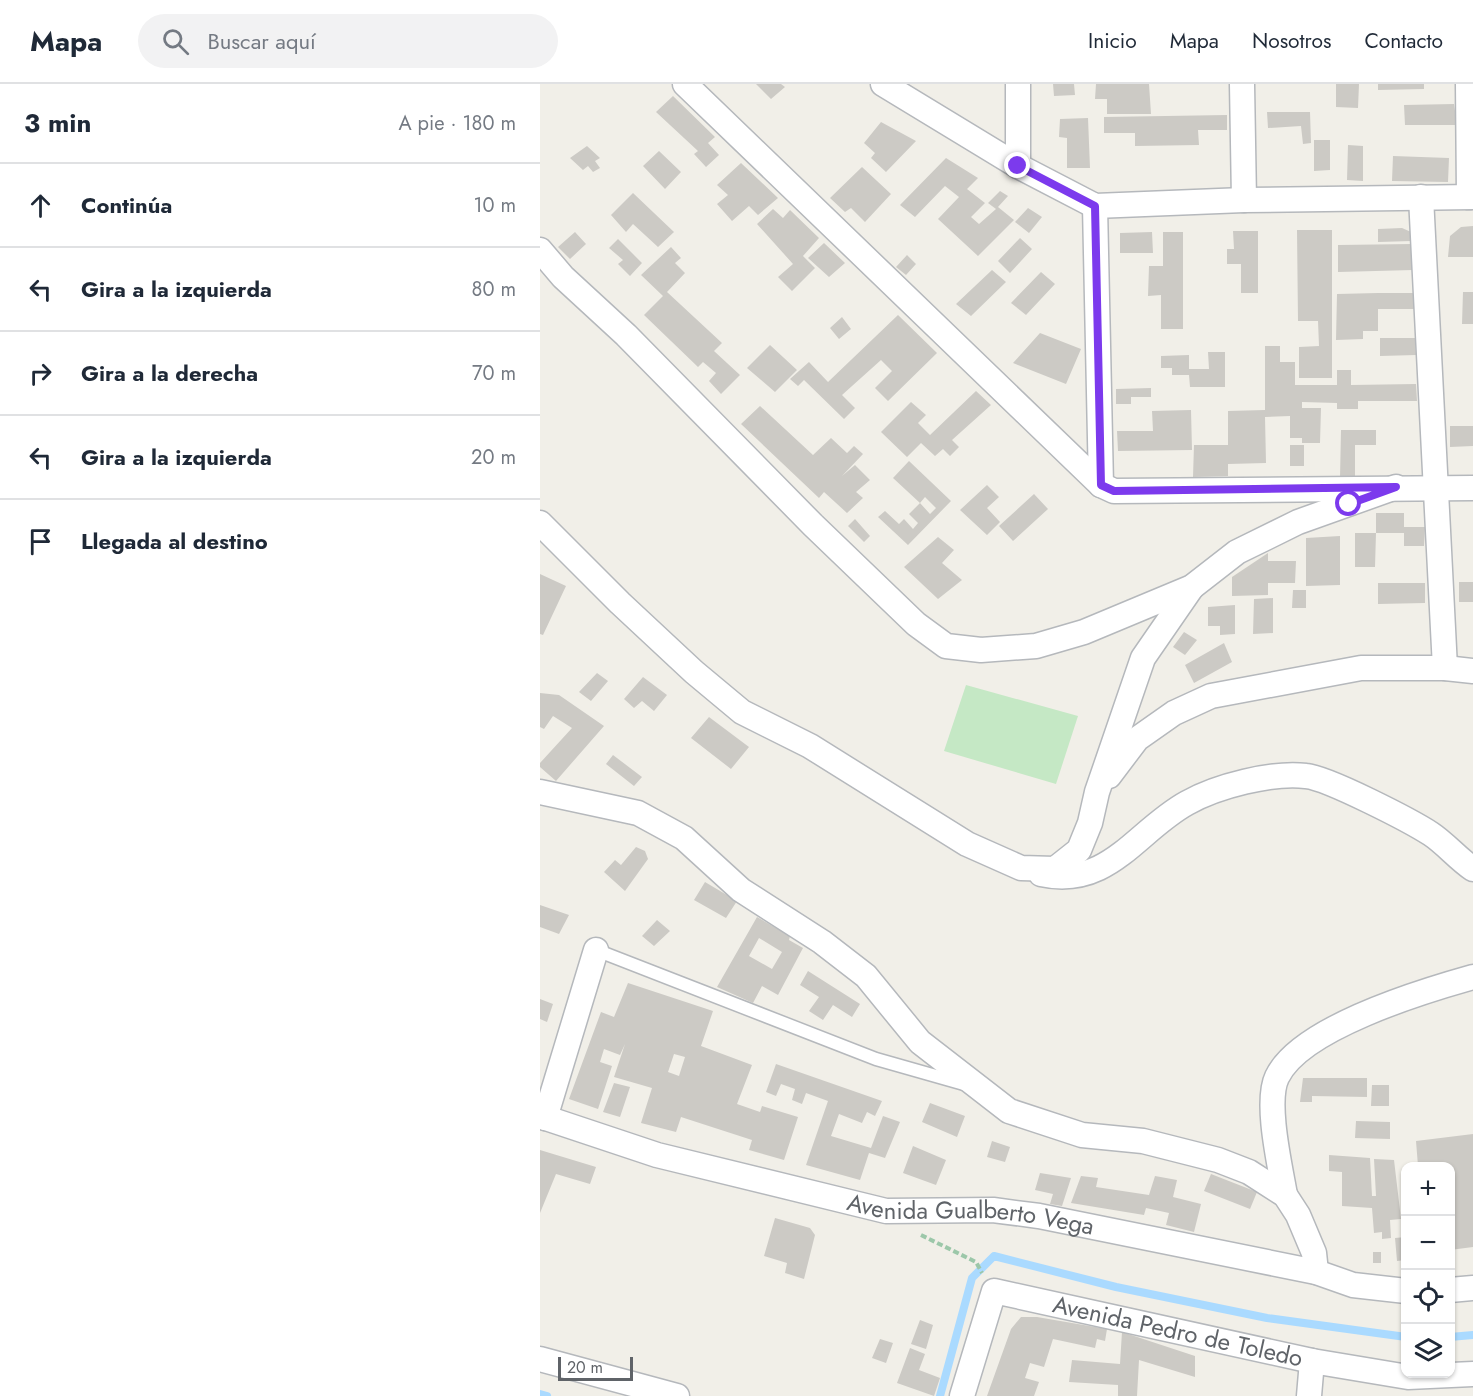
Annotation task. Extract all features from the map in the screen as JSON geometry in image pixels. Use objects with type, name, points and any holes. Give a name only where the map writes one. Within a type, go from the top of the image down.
[{"type":"street","points":[[685,84],[1101,485],[1114,491],[1473,488]]},
{"type":"street","points":[[883,84],[1018,166],[1095,206],[1244,200],[1471,197],[1468,84]]},
{"type":"street","points":[[1018,84],[1018,166]]},
{"type":"street","points":[[1242,84],[1244,200]]},
{"type":"street","points":[[1421,197],[1445,668]]},
{"type":"street","points":[[1095,206],[1101,485]]},
{"type":"street","points":[[540,250],[563,277],[626,335],[813,525],[916,624],[946,646],[981,650],[1036,646],[1084,632],[1191,587],[1237,552],[1298,522],[1396,487]]},
{"type":"street","points":[[540,523],[670,649],[742,712],[810,746],[967,844],[1021,868],[1044,875],[1077,876],[1106,866],[1186,803],[1229,785],[1307,776],[1342,789],[1431,834],[1473,869]]},
{"type":"street","points":[[1021,868],[1055,868],[1078,850],[1090,823],[1097,792],[1143,658],[1191,587]]},
{"type":"street","points":[[1097,792],[1137,739],[1174,712],[1211,696],[1361,668],[1445,668],[1473,671]]},
{"type":"street","points":[[540,792],[638,813],[684,838],[741,890],[822,942],[866,976],[920,1042],[1009,1111],[1082,1135],[1143,1141],[1218,1160],[1249,1172],[1285,1194]]},
{"type":"street","points":[[542,1117],[596,950]]},
{"type":"street","points":[[1316,1272],[1314,1252],[1298,1215],[1285,1194],[1272,1113],[1276,1078],[1291,1058],[1324,1034],[1414,993],[1473,977]]},
{"type":"street","name":"Avenida Gualberto Vega","points":[[542,1117],[657,1155],[886,1211],[993,1210],[1039,1216],[1316,1272],[1353,1286],[1401,1291]]},
{"type":"street","points":[[1455,1290],[1473,1288]]},
{"type":"street","points":[[962,1396],[994,1291]]},
{"type":"street","name":"Avenida Pedro de Toledo","points":[[994,1291],[1312,1361],[1408,1377],[1473,1374]]},
{"type":"street","points":[[540,1359],[678,1396]]},
{"type":"street","points":[[1309,1396],[1312,1361]]},
{"type":"lane","points":[[596,950],[876,1059],[977,1088]]},
{"type":"path","points":[[886,1211],[923,1236],[976,1262],[994,1291]]},
{"type":"green space","points":[[966,685],[1078,716],[1056,784],[944,751]]},
{"type":"building","points":[[756,84],[781,84],[785,87],[771,99]]},
{"type":"building","points":[[1053,84],[1074,84],[1075,95],[1054,96]]},
{"type":"building","points":[[1096,84],[1149,84],[1151,114],[1107,114],[1107,99],[1095,99]]},
{"type":"building","points":[[1336,84],[1359,84],[1358,108],[1336,107]]},
{"type":"building","points":[[1378,84],[1424,84],[1424,89],[1378,90]]},
{"type":"building","points":[[673,96],[715,137],[708,143],[719,155],[706,167],[694,154],[698,151],[656,112]]},
{"type":"building","points":[[1454,104],[1457,125],[1405,125],[1404,105]]},
{"type":"building","points":[[1267,112],[1310,112],[1311,143],[1303,144],[1301,126],[1268,128]]},
{"type":"building","points":[[1227,115],[1227,130],[1198,130],[1199,145],[1135,146],[1135,133],[1104,133],[1104,117]]},
{"type":"building","points":[[1088,118],[1090,168],[1067,168],[1067,138],[1059,137],[1060,119]]},
{"type":"building","points":[[881,122],[916,141],[886,172],[871,158],[875,153],[864,143]]},
{"type":"building","points":[[1314,140],[1330,140],[1330,170],[1314,171]]},
{"type":"building","points":[[1348,145],[1363,146],[1363,181],[1347,180]]},
{"type":"building","points":[[587,146],[600,158],[595,161],[600,168],[593,172],[588,166],[583,170],[570,158]]},
{"type":"building","points":[[659,151],[681,172],[665,189],[643,166]]},
{"type":"building","points":[[1393,156],[1449,158],[1448,182],[1392,181]]},
{"type":"building","points":[[946,158],[978,178],[967,189],[985,203],[971,217],[979,224],[996,209],[988,203],[1000,191],[1008,196],[998,207],[1014,220],[978,256],[938,219],[959,197],[945,186],[915,217],[900,205]]},
{"type":"building","points":[[741,163],[778,198],[758,215],[749,206],[732,221],[717,204],[728,195],[717,185]]},
{"type":"building","points":[[862,167],[891,194],[865,222],[851,208],[845,212],[830,198]]},
{"type":"building","points":[[633,193],[674,232],[658,247],[633,224],[626,232],[611,215]]},
{"type":"building","points":[[1028,208],[1042,217],[1029,233],[1015,222]]},
{"type":"building","points":[[773,209],[783,218],[790,210],[819,238],[803,256],[815,268],[792,291],[778,277],[793,264],[757,224]]},
{"type":"building","points":[[1473,226],[1473,257],[1448,257],[1450,236],[1461,227]]},
{"type":"building","points":[[1402,228],[1411,232],[1412,241],[1378,242],[1378,229]]},
{"type":"building","points":[[1297,230],[1332,230],[1332,378],[1299,378],[1299,347],[1319,346],[1318,321],[1298,321]]},
{"type":"building","points":[[1233,231],[1258,231],[1258,293],[1241,293],[1241,264],[1227,264],[1227,249],[1234,249]]},
{"type":"building","points":[[575,232],[586,244],[570,259],[558,247]]},
{"type":"building","points":[[1152,232],[1153,253],[1120,253],[1120,233]]},
{"type":"building","points":[[1163,232],[1183,232],[1183,329],[1161,329],[1161,295],[1148,296],[1149,266],[1163,266]]},
{"type":"building","points":[[1020,238],[1032,249],[1010,273],[998,261]]},
{"type":"building","points":[[618,239],[642,263],[630,276],[618,264],[623,260],[609,248]]},
{"type":"building","points":[[824,243],[845,263],[829,277],[808,258]]},
{"type":"building","points":[[1412,244],[1413,270],[1338,272],[1338,245]]},
{"type":"building","points":[[671,247],[681,258],[675,263],[685,273],[667,292],[722,343],[714,351],[740,375],[721,394],[709,381],[716,373],[703,362],[698,367],[644,315],[663,296],[641,275]]},
{"type":"building","points":[[907,255],[916,264],[906,275],[896,267]]},
{"type":"building","points":[[992,270],[1006,282],[971,316],[956,304]]},
{"type":"building","points":[[1041,272],[1055,284],[1026,315],[1011,303]]},
{"type":"building","points":[[1463,292],[1473,292],[1473,324],[1462,324]]},
{"type":"building","points":[[1414,293],[1414,309],[1378,309],[1378,331],[1363,331],[1363,339],[1336,340],[1337,294]]},
{"type":"building","points":[[898,315],[937,353],[888,401],[875,388],[892,371],[881,360],[842,395],[855,408],[844,419],[804,380],[798,386],[790,379],[809,362],[828,382]]},
{"type":"building","points":[[842,317],[851,329],[839,339],[830,328]]},
{"type":"building","points":[[1040,333],[1081,349],[1066,384],[1013,363]]},
{"type":"building","points":[[1380,338],[1415,338],[1416,355],[1380,356]]},
{"type":"building","points":[[770,345],[797,370],[775,392],[747,368]]},
{"type":"building","points":[[1265,346],[1280,346],[1280,362],[1295,362],[1295,385],[1337,385],[1337,370],[1351,370],[1351,385],[1416,384],[1417,401],[1358,401],[1358,409],[1337,409],[1337,403],[1302,402],[1302,408],[1321,408],[1320,443],[1302,443],[1302,438],[1290,438],[1290,416],[1265,417],[1266,463],[1228,464],[1228,476],[1193,477],[1194,445],[1228,445],[1228,411],[1265,410]]},
{"type":"building","points":[[1208,352],[1225,352],[1225,387],[1190,387],[1189,375],[1172,375],[1172,368],[1161,368],[1161,356],[1189,355],[1189,369],[1209,369]]},
{"type":"building","points":[[1151,388],[1151,397],[1131,397],[1131,404],[1116,404],[1116,389]]},
{"type":"building","points":[[976,391],[991,405],[952,440],[959,447],[950,456],[943,449],[935,456],[921,443],[907,457],[881,432],[911,402],[926,415],[918,423],[930,435]]},
{"type":"building","points":[[760,406],[813,455],[831,438],[847,453],[854,446],[863,454],[842,476],[855,465],[870,480],[856,492],[863,498],[847,513],[824,492],[819,498],[741,424]]},
{"type":"building","points":[[1191,410],[1192,450],[1118,451],[1117,431],[1153,431],[1152,411]]},
{"type":"building","points":[[1450,426],[1473,426],[1473,446],[1450,447]]},
{"type":"building","points":[[1341,430],[1376,430],[1376,445],[1355,445],[1355,478],[1340,478]]},
{"type":"building","points":[[1290,445],[1304,445],[1304,466],[1290,466]]},
{"type":"building","points":[[909,461],[951,501],[908,545],[878,517],[885,511],[899,524],[904,519],[913,529],[918,523],[909,514],[920,503],[893,478]],"holes":[[[925,497],[936,508],[930,514],[920,503]]]},
{"type":"building","points":[[987,485],[999,497],[987,508],[1000,522],[987,535],[960,510]]},
{"type":"building","points":[[1034,494],[1048,509],[1013,541],[999,526]]},
{"type":"building","points":[[1376,513],[1404,513],[1404,527],[1425,527],[1424,546],[1404,546],[1404,533],[1376,533]]},
{"type":"building","points":[[855,519],[870,536],[864,542],[848,526]]},
{"type":"building","points":[[1355,533],[1376,533],[1375,567],[1355,567]]},
{"type":"building","points":[[1340,536],[1340,585],[1306,586],[1306,538]]},
{"type":"building","points":[[938,537],[954,550],[942,563],[962,580],[938,599],[904,567]]},
{"type":"building","points":[[1268,553],[1268,561],[1296,561],[1295,583],[1268,583],[1268,595],[1232,596],[1232,577]]},
{"type":"building","points":[[540,574],[566,586],[543,635],[540,634]]},
{"type":"building","points":[[1459,582],[1473,582],[1473,602],[1459,602]]},
{"type":"building","points":[[1378,583],[1425,583],[1425,603],[1378,604]]},
{"type":"building","points":[[1293,590],[1306,590],[1306,608],[1292,608]]},
{"type":"building","points":[[1273,598],[1273,633],[1253,634],[1254,599]]},
{"type":"building","points":[[1235,605],[1235,634],[1220,635],[1220,626],[1208,626],[1208,607]]},
{"type":"building","points":[[1184,632],[1197,640],[1185,655],[1173,647]]},
{"type":"building","points":[[1224,643],[1232,662],[1194,683],[1185,665]]},
{"type":"building","points":[[597,673],[608,681],[591,701],[579,692]]},
{"type":"building","points":[[643,677],[667,695],[654,711],[642,701],[634,708],[624,699]]},
{"type":"building","points":[[540,693],[559,695],[604,726],[556,781],[540,767],[540,763],[572,728],[553,716],[544,729],[540,727]]},
{"type":"building","points":[[709,717],[749,747],[731,769],[691,738]]},
{"type":"building","points":[[613,755],[642,777],[634,786],[606,764]]},
{"type":"building","points":[[636,847],[645,851],[648,859],[625,891],[604,872],[615,860],[621,865]]},
{"type":"building","points":[[705,882],[737,901],[726,918],[694,900]]},
{"type":"building","points":[[540,905],[569,915],[559,934],[540,927]]},
{"type":"building","points":[[757,917],[790,936],[789,940],[803,948],[778,995],[762,986],[753,1003],[717,987]],"holes":[[[759,938],[782,952],[772,969],[749,956]]]},
{"type":"building","points":[[657,920],[670,931],[654,946],[642,936]]},
{"type":"building","points":[[808,971],[860,1004],[852,1017],[833,1005],[823,1020],[809,1011],[819,997],[800,985]]},
{"type":"building","points":[[628,983],[713,1011],[701,1046],[752,1065],[737,1104],[760,1112],[762,1106],[798,1117],[784,1160],[749,1150],[752,1140],[681,1117],[676,1132],[641,1123],[652,1088],[614,1077],[625,1044],[620,1055],[604,1049],[600,1062],[612,1066],[598,1109],[569,1099],[601,1012],[614,1017]],"holes":[[[674,1054],[685,1057],[679,1076],[668,1072]]]},
{"type":"building","points":[[540,999],[553,1004],[547,1022],[540,1019]]},
{"type":"building","points":[[776,1064],[882,1101],[875,1116],[867,1112],[862,1123],[839,1114],[831,1136],[871,1148],[883,1116],[900,1122],[885,1158],[869,1153],[860,1180],[806,1165],[828,1101],[806,1093],[802,1104],[792,1100],[795,1089],[781,1084],[776,1096],[766,1092]]},
{"type":"building","points":[[1303,1078],[1367,1078],[1367,1097],[1312,1096],[1312,1102],[1300,1102]]},
{"type":"building","points":[[614,1083],[630,1087],[620,1117],[603,1112]]},
{"type":"building","points":[[1372,1085],[1389,1085],[1389,1106],[1371,1106]]},
{"type":"building","points":[[930,1103],[965,1116],[957,1137],[922,1122]]},
{"type":"building","points":[[1356,1121],[1390,1122],[1390,1139],[1355,1138]]},
{"type":"building","points":[[1473,1134],[1473,1247],[1455,1249],[1455,1162],[1418,1162],[1416,1141]]},
{"type":"building","points":[[992,1141],[1010,1147],[1005,1162],[987,1157]]},
{"type":"building","points":[[913,1146],[946,1160],[936,1185],[903,1173]]},
{"type":"building","points":[[540,1150],[596,1167],[590,1184],[556,1174],[540,1213]]},
{"type":"building","points":[[1329,1155],[1370,1158],[1372,1196],[1376,1196],[1374,1159],[1394,1160],[1401,1219],[1390,1220],[1391,1238],[1382,1239],[1382,1232],[1374,1233],[1372,1208],[1342,1206],[1342,1172],[1329,1171]]},
{"type":"building","points":[[1040,1173],[1071,1178],[1062,1206],[1050,1204],[1053,1194],[1035,1190]]},
{"type":"building","points":[[1211,1174],[1257,1192],[1250,1209],[1204,1191]]},
{"type":"building","points":[[1081,1176],[1098,1178],[1096,1187],[1149,1195],[1155,1176],[1177,1180],[1173,1197],[1201,1204],[1194,1232],[1166,1225],[1169,1213],[1146,1208],[1144,1215],[1071,1203]]},
{"type":"building","points":[[775,1218],[810,1228],[815,1235],[804,1279],[785,1273],[787,1263],[764,1256]]},
{"type":"building","points":[[1401,1237],[1401,1261],[1397,1261],[1395,1238]]},
{"type":"building","points":[[1373,1252],[1381,1252],[1381,1263],[1373,1263]]},
{"type":"building","points":[[1021,1317],[1037,1317],[1107,1329],[1105,1341],[1097,1339],[1095,1348],[1053,1339],[1044,1367],[1030,1363],[1025,1378],[1039,1382],[1034,1396],[987,1396],[1011,1329]]},
{"type":"building","points":[[920,1320],[933,1325],[926,1349],[911,1344]]},
{"type":"building","points":[[1122,1332],[1195,1356],[1195,1377],[1139,1360],[1137,1396],[1118,1396],[1118,1385],[1069,1382],[1072,1360],[1120,1364]]},
{"type":"building","points":[[880,1339],[893,1343],[886,1363],[872,1358]]},
{"type":"building","points":[[910,1348],[925,1354],[919,1370],[940,1378],[934,1396],[897,1383]]},
{"type":"waterway","points":[[940,1396],[972,1278],[994,1256],[1116,1287],[1267,1318],[1401,1336]]},
{"type":"waterway","points":[[1455,1337],[1473,1335]]},
{"type":"waterway","points":[[540,1394],[547,1396]]},
{"type":"route","points":[[1018,166],[1095,206],[1101,485],[1114,491],[1396,487],[1349,504]]}]
